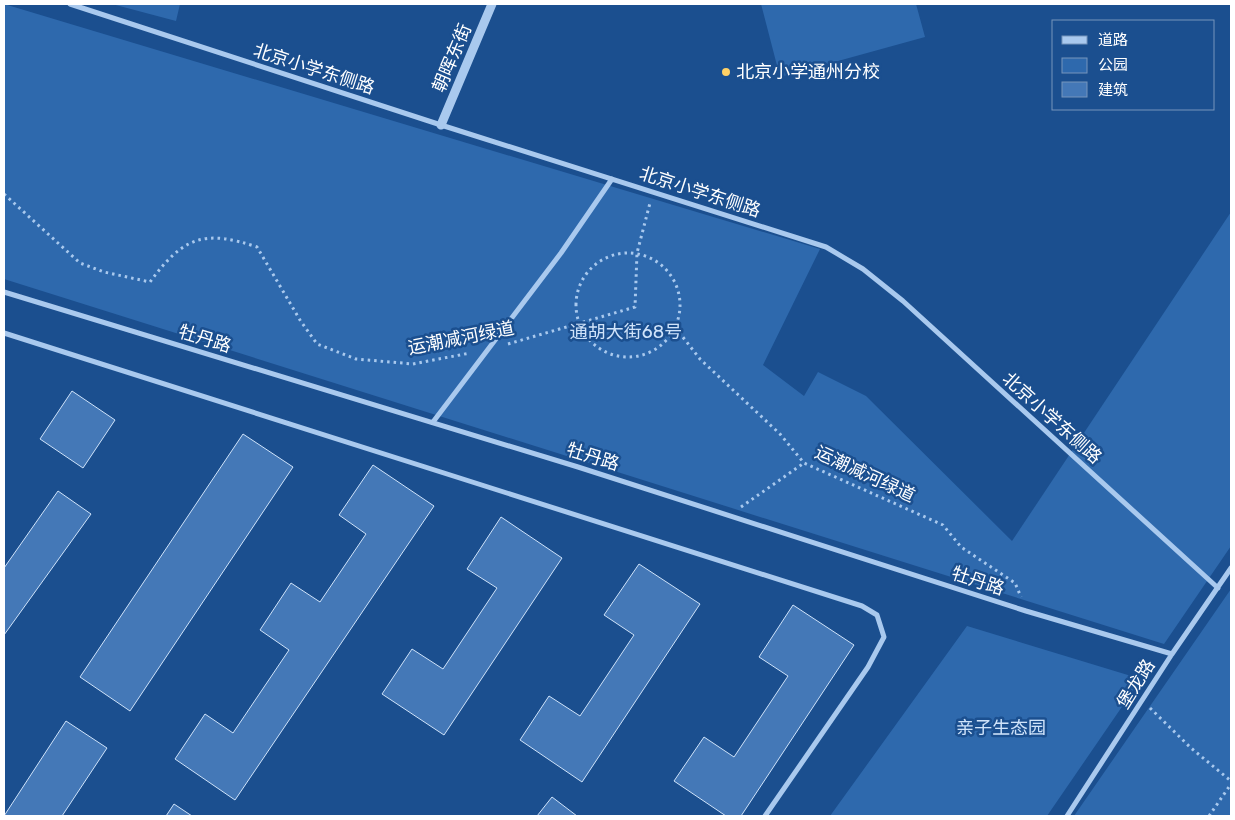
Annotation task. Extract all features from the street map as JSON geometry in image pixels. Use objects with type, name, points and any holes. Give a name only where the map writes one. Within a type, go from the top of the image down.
[{"type":"street","name":"北京小学东侧路","points":[[70,4],[441,125],[826,247],[863,269],[910,308],[1218,588]]},
{"type":"street","name":"朝晖东街","points":[[441,125],[492,4]]},
{"type":"street","points":[[433,422],[561,253],[612,179]]},
{"type":"street","name":"牡丹路","points":[[4,292],[730,514],[1026,611],[1172,654]]},
{"type":"street","points":[[4,333],[862,606],[877,615],[884,637],[868,666],[765,816]]},
{"type":"street","name":"堡龙路","points":[[1067,816],[1172,654],[1231,568]]},
{"type":"path","points":[[636,253],[653,192]]},
{"type":"path","name":"运潮减河绿道","points":[[4,194],[80,263],[104,272],[150,282],[167,258],[194,240],[229,237],[257,247],[300,320],[317,344],[356,360],[413,364],[489,350],[635,307],[636,253]]},
{"type":"path","points":[[636,253],[647,256],[662,264],[673,278],[680,294],[680,302],[675,327],[665,342],[651,352],[634,357],[618,356],[601,350],[588,338],[579,324],[576,307],[578,289],[586,274],[598,262],[613,254],[636,253]]},
{"type":"path","name":"运潮减河绿道","points":[[675,327],[700,359],[780,434],[804,463],[943,525],[961,547],[1015,583],[1026,611]]},
{"type":"path","points":[[730,514],[804,463]]},
{"type":"path","points":[[1143,700],[1191,748],[1231,783],[1209,816]]},
{"type":"green space","name":"通胡大街68号","points":[[4,4],[820,249],[763,365],[804,396],[818,372],[866,396],[1012,541],[1231,212],[1231,546],[1164,644],[4,279]]},
{"type":"green space","points":[[112,4],[180,4],[176,21]]},
{"type":"green space","points":[[761,4],[916,4],[925,37],[780,77]]},
{"type":"green space","points":[[1231,589],[1231,816],[1074,816]]},
{"type":"green space","name":"亲子生态园","points":[[967,626],[1141,679],[1047,816],[830,816]]},
{"type":"building","points":[[72,391],[115,420],[83,468],[40,439]]},
{"type":"building","points":[[243,434],[293,467],[130,711],[80,677]]},
{"type":"building","points":[[373,465],[434,506],[235,800],[175,759],[205,714],[233,733],[289,650],[260,630],[291,583],[320,602],[366,534],[339,515]]},
{"type":"building","points":[[58,491],[91,514],[4,635],[4,568]]},
{"type":"building","points":[[501,517],[562,558],[444,735],[382,694],[412,649],[443,669],[497,588],[467,569]]},
{"type":"building","points":[[639,564],[700,604],[582,782],[520,740],[549,696],[580,716],[634,635],[604,615]]},
{"type":"building","points":[[793,605],[854,645],[741,816],[726,816],[674,781],[704,737],[734,757],[788,676],[759,657]]},
{"type":"building","points":[[66,721],[107,748],[62,816],[4,816]]},
{"type":"building","points":[[552,797],[577,816],[537,816]]},
{"type":"building","points":[[174,804],[192,816],[166,816]]},
{"type":"place","name":"北京小学通州分校","points":[[726,72]]}]
